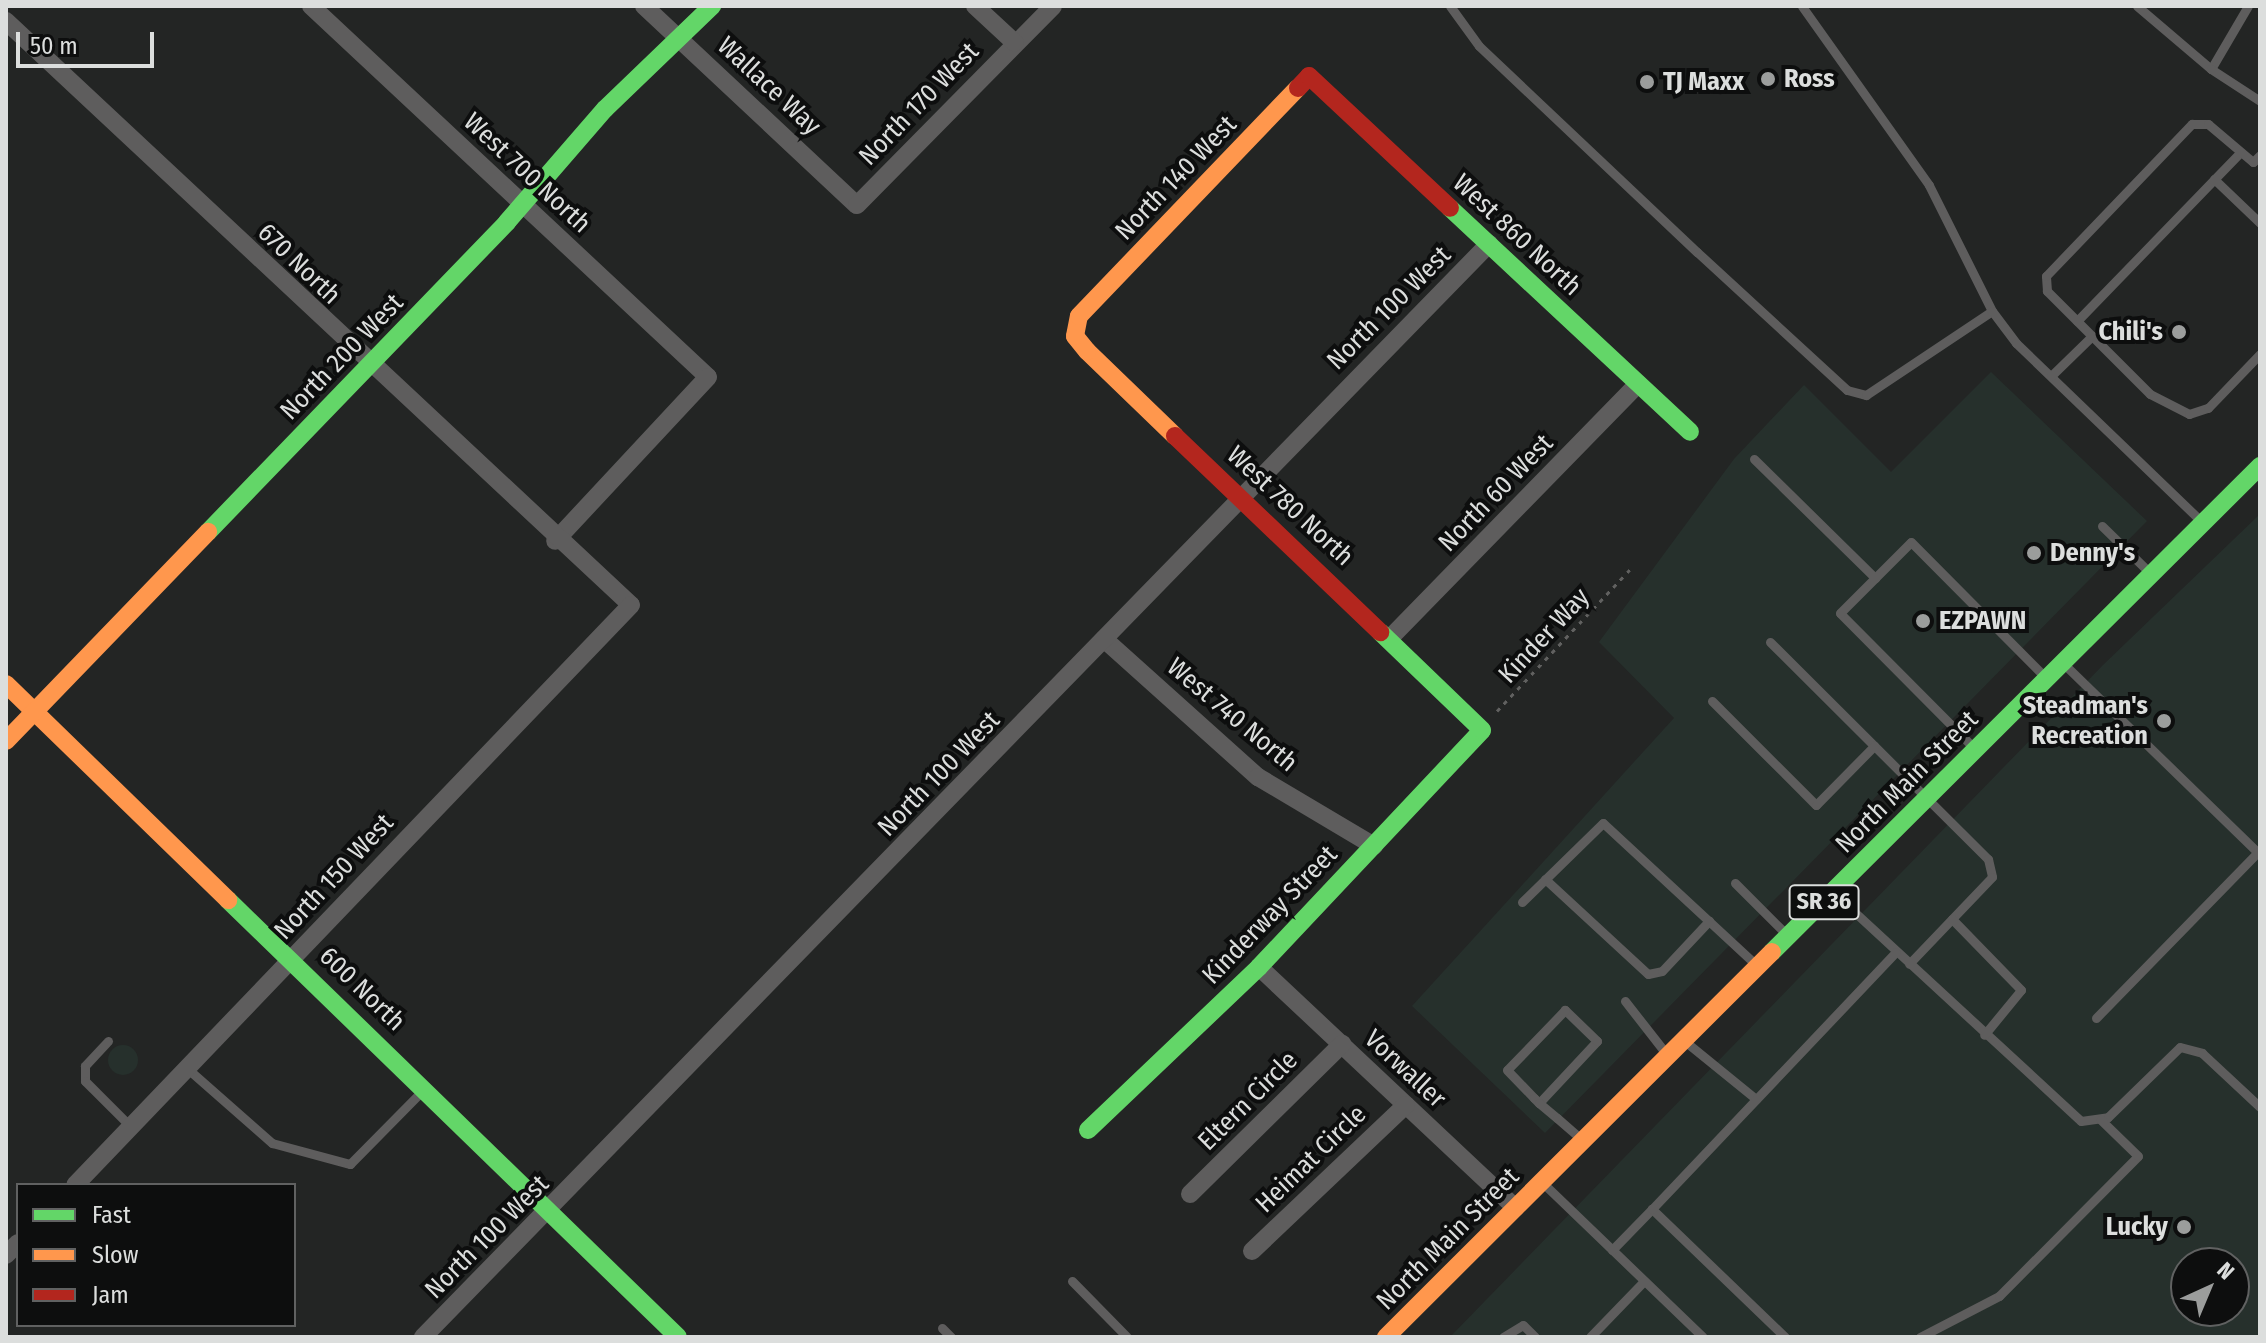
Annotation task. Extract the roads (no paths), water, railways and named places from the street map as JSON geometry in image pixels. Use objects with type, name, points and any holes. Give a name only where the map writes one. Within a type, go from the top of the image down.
[{"type":"main road","name":"North 200 West","points":[[6,741],[522,205],[605,109],[712,6]]},
{"type":"main road","name":"West 860 North","points":[[1309,76],[1690,432]]},
{"type":"main road","name":"North 140 West","points":[[1079,316],[1309,76]]},
{"type":"main road","name":"West 780 North","points":[[1079,316],[1075,336],[1087,351],[1391,637],[1482,730]]},
{"type":"main road","name":"North Main Street","points":[[1386,1337],[2260,466]]},
{"type":"main road","name":"600 North","points":[[6,684],[426,1086],[678,1337]]},
{"type":"main road","name":"Kinderway Street","points":[[1088,1130],[1259,967],[1482,730]]},
{"type":"street","name":"West 700 North","points":[[311,6],[708,377],[555,541]]},
{"type":"street","name":"Wallace Way","points":[[644,6],[857,205]]},
{"type":"street","points":[[975,6],[1015,43]]},
{"type":"street","name":"North 170 West","points":[[857,205],[1053,6]]},
{"type":"street","name":"670 North","points":[[6,21],[555,541],[631,605]]},
{"type":"street","name":"North 100 West","points":[[423,1337],[552,1211],[1240,495],[1489,244]]},
{"type":"street","name":"North 60 West","points":[[1391,637],[1638,384]]},
{"type":"street","name":"North 150 West","points":[[77,1183],[189,1070],[631,605]]},
{"type":"street","name":"West 740 North","points":[[1104,639],[1258,777],[1374,846]]},
{"type":"street","name":"Vorwaller","points":[[1259,967],[1516,1208]]},
{"type":"street","name":"Eltern Circle","points":[[1190,1194],[1342,1044]]},
{"type":"street","name":"Heimat Circle","points":[[1252,1251],[1406,1105]]},
{"type":"lane","points":[[1450,6],[1479,46],[1847,390],[1866,395],[1992,311]]},
{"type":"lane","points":[[1802,6],[1929,185],[1992,311],[2051,376],[2202,523]]},
{"type":"lane","points":[[2137,6],[2211,69],[2260,101]]},
{"type":"lane","points":[[2211,69],[2248,6]]},
{"type":"lane","points":[[2258,162],[2208,124],[2192,124],[2046,276],[2047,291],[2150,394],[2189,414],[2208,408],[2260,354]]},
{"type":"lane","points":[[2077,321],[2241,152]]},
{"type":"lane","points":[[2214,179],[2260,223]]},
{"type":"lane","points":[[2051,376],[2092,336]]},
{"type":"lane","points":[[1754,459],[1875,578]]},
{"type":"lane","points":[[2102,526],[2151,574]]},
{"type":"lane","points":[[1976,750],[1840,613],[1911,542],[2047,679]]},
{"type":"lane","points":[[1770,642],[1988,859],[1992,877],[1909,964]]},
{"type":"lane","points":[[2063,663],[2259,854],[2096,1018]]},
{"type":"lane","points":[[1712,701],[1816,805],[1874,746]]},
{"type":"lane","points":[[1522,902],[1603,823],[1759,968]]},
{"type":"lane","points":[[1545,879],[1648,974],[1662,971],[1709,921]]},
{"type":"lane","points":[[1735,883],[1789,937]]},
{"type":"lane","points":[[1833,893],[2070,1115],[2101,1120],[2138,1156],[1999,1296],[1920,1337]]},
{"type":"lane","points":[[1952,919],[2021,990],[1984,1035]]},
{"type":"lane","points":[[1612,1250],[1896,952]]},
{"type":"lane","points":[[1625,1001],[1668,1056]]},
{"type":"lane","points":[[1539,1103],[1597,1041],[1565,1010],[1507,1070],[1539,1103],[1583,1141]]},
{"type":"lane","points":[[108,1041],[85,1066],[85,1081],[132,1128]]},
{"type":"lane","points":[[1685,1041],[1756,1099]]},
{"type":"lane","points":[[2101,1120],[2180,1047],[2202,1053],[2260,1107]]},
{"type":"lane","points":[[189,1070],[272,1143],[350,1164],[426,1086]]},
{"type":"lane","points":[[1542,1182],[1703,1337]]},
{"type":"lane","points":[[1652,1209],[1785,1337]]},
{"type":"lane","points":[[1072,1281],[1127,1337]]},
{"type":"lane","points":[[1590,1337],[1644,1281]]},
{"type":"lane","points":[[1503,1337],[1523,1325],[1535,1337]]},
{"type":"lane","points":[[942,1328],[951,1337]]},
{"type":"place","name":"Ross","points":[[1768,79]]},
{"type":"place","name":"TJ Maxx","points":[[1647,82]]},
{"type":"place","name":"Chili's","points":[[2179,332]]},
{"type":"place","name":"Denny's","points":[[2034,553]]},
{"type":"place","name":"EZPAWN","points":[[1923,621]]},
{"type":"place","name":"Steadman's Recreation","points":[[2164,721]]},
{"type":"place","name":"Lucky","points":[[2184,1227]]}]
